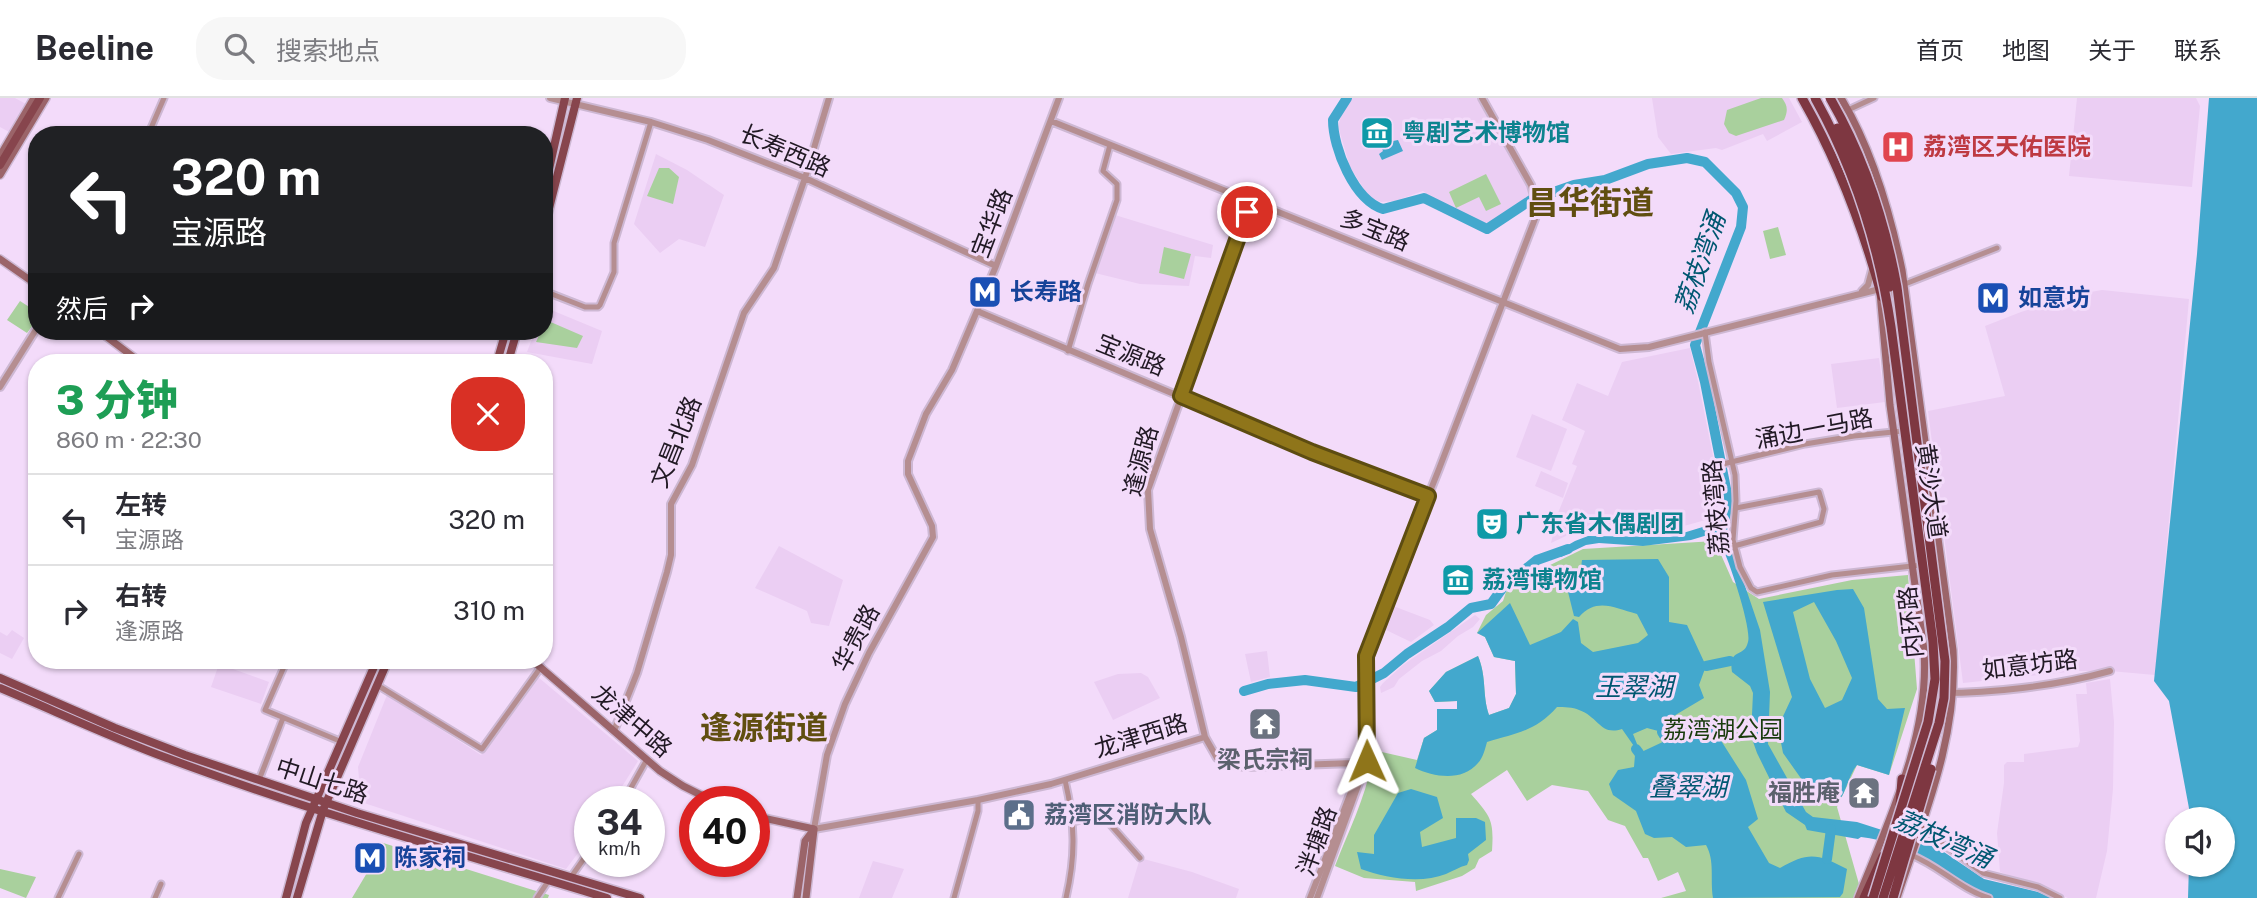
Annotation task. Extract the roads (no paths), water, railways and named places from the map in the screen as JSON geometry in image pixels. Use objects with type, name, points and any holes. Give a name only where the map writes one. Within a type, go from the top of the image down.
[{"type":"highway","name":"黄沙大道","points":[[1802,98],[1829,147],[1858,218],[1880,289],[1889,328],[1898,431],[1909,511],[1933,649],[1933,693],[1926,729],[1900,811],[1884,846],[1872,898]]},
{"type":"highway","name":"内环路","points":[[1815,98],[1854,178],[1878,258],[1891,327],[1932,628],[1935,679],[1925,736],[1891,831],[1872,898]]},
{"type":"highway","points":[[1821,98],[1845,142],[1870,203],[1884,255],[1906,367]]},
{"type":"highway","name":"黄沙大道","points":[[1831,98],[1853,139],[1885,215]]},
{"type":"highway","name":"内环路","points":[[1831,98],[1868,176],[1887,237],[1897,287],[1945,661],[1944,698],[1939,723],[1884,898]]},
{"type":"highway","points":[[1858,218],[1868,225],[1885,215]]},
{"type":"highway","name":"黄沙大道","points":[[1884,898],[1949,693],[1935,547],[1899,298]]},
{"type":"highway","points":[[1895,898],[1926,790],[1939,723]]},
{"type":"highway","points":[[1900,811],[1902,779]]},
{"type":"highway","points":[[1864,898],[1891,831]]},
{"type":"main road","points":[[0,156],[34,98]]},
{"type":"main road","points":[[0,165],[40,98]]},
{"type":"main road","points":[[29,126],[46,98]]},
{"type":"main road","points":[[1841,98],[1874,171],[1905,284],[1919,427]]},
{"type":"main road","points":[[553,152],[565,100]]},
{"type":"main road","points":[[553,192],[576,101]]},
{"type":"main road","points":[[0,175],[28,128]]},
{"type":"main road","name":"黄沙大道","points":[[1885,215],[1899,298]]},
{"type":"main road","points":[[0,259],[28,279]]},
{"type":"main road","points":[[111,340],[129,354]]},
{"type":"main road","points":[[1891,831],[1926,688],[1917,565]]},
{"type":"main road","points":[[286,898],[302,835],[371,669]]},
{"type":"main road","points":[[297,898],[324,806],[383,669]]},
{"type":"main road","name":"龙津中路","points":[[543,669],[646,761],[683,786]]},
{"type":"main road","name":"中山七路","points":[[0,678],[144,740],[259,780],[315,803]]},
{"type":"main road","name":"中山七路","points":[[0,688],[164,757],[640,898]]},
{"type":"main road","points":[[1895,898],[1912,855],[1947,743],[1949,693]]},
{"type":"main road","name":"中山七路","points":[[324,806],[365,825],[607,898]]},
{"type":"main road","points":[[365,825],[368,816]]},
{"type":"main road","points":[[770,819],[814,829]]},
{"type":"main road","points":[[807,898],[814,829]]},
{"type":"main road","points":[[797,898],[805,841],[814,829]]},
{"type":"main road","points":[[1858,898],[1884,846]]},
{"type":"street","points":[[152,126],[164,98]]},
{"type":"street","name":"长寿西路","points":[[550,98],[576,101],[708,140],[805,178],[996,266]]},
{"type":"street","name":"文昌北路","points":[[614,731],[637,673],[667,572],[671,555],[671,504],[692,465],[744,313],[774,268],[829,98]]},
{"type":"street","name":"宝华路","points":[[908,474],[908,461],[920,428],[936,394],[952,370],[996,266],[1059,98]]},
{"type":"street","points":[[1310,898],[1365,759],[1366,662],[1373,632],[1538,211],[1536,198],[1482,98]]},
{"type":"street","points":[[1848,110],[1874,98]]},
{"type":"street","name":"多宝路","points":[[1051,121],[1620,349],[1641,349],[1705,332]]},
{"type":"street","points":[[553,294],[586,307],[600,305],[614,272],[614,243],[651,122]]},
{"type":"street","points":[[1068,351],[1116,200],[1118,184],[1103,171],[1110,145]]},
{"type":"street","name":"逢源路","points":[[1205,737],[1148,517],[1148,491],[1251,201]]},
{"type":"street","points":[[1905,284],[1997,248]]},
{"type":"street","points":[[1860,292],[1871,278],[1872,264]]},
{"type":"street","points":[[1705,332],[1860,292],[1880,289],[1890,291],[1899,298]]},
{"type":"street","name":"宝源路","points":[[976,311],[1312,452],[1428,496]]},
{"type":"street","name":"荔枝湾路","points":[[1705,332],[1736,485],[1734,546],[1751,588],[1757,593],[1832,575],[1917,565]]},
{"type":"street","points":[[0,387],[29,340]]},
{"type":"street","name":"涌边一马路","points":[[1719,465],[1805,444],[1898,431]]},
{"type":"street","name":"华贵路","points":[[814,829],[827,755],[841,713],[869,653],[933,537],[932,526],[908,474]]},
{"type":"street","points":[[1734,546],[1821,522],[1824,509],[1819,492],[1736,508]]},
{"type":"street","points":[[283,669],[265,710],[342,742]]},
{"type":"street","points":[[377,685],[482,749],[540,669]]},
{"type":"street","name":"如意坊路","points":[[1933,693],[2079,681],[2110,671]]},
{"type":"street","points":[[259,780],[283,718]]},
{"type":"street","name":"龙津西路","points":[[814,829],[978,800],[1065,780],[1205,737],[1217,758],[1237,766],[1343,763],[1365,759]]},
{"type":"street","name":"泮塘路","points":[[1317,898],[1362,780],[1365,759]]},
{"type":"street","points":[[632,786],[646,761]]},
{"type":"street","points":[[1343,763],[1352,766],[1356,779]]},
{"type":"street","points":[[1065,780],[1074,842],[1066,898]]},
{"type":"street","points":[[954,898],[978,811],[978,800]]},
{"type":"street","points":[[1073,822],[1102,815],[1140,858]]},
{"type":"street","points":[[1919,830],[1983,873],[2038,887],[2060,898]]},
{"type":"street","points":[[58,898],[79,854]]},
{"type":"street","points":[[1912,855],[1989,898]]},
{"type":"street","points":[[571,877],[574,873]]},
{"type":"street","points":[[537,898],[549,880]]},
{"type":"street","points":[[155,898],[161,884]]},
{"type":"water","points":[[2209,98],[2257,98],[2257,898],[2188,898],[2189,877],[2235,877],[2235,807],[2189,807],[2169,701],[2154,681],[2197,254]]},
{"type":"water","points":[[1389,120],[1393,129],[1389,131],[1393,141],[1398,140],[1403,151],[1382,160],[1379,154],[1383,151],[1377,138],[1372,139],[1368,129],[1380,133],[1381,130],[1373,127]]},
{"type":"water","points":[[1719,522],[1727,526],[1726,530],[1760,630],[1770,692],[1768,744],[1806,812],[1813,817],[1857,822],[1938,848],[1984,879],[2052,898],[1982,896],[1940,867],[1910,851],[1878,840],[1807,830],[1805,825],[1786,812],[1751,736],[1753,693],[1750,686],[1732,672],[1732,659],[1746,647],[1748,635],[1730,565],[1722,547],[1711,534],[1691,540],[1643,546],[1599,543],[1586,545],[1561,557],[1556,552],[1588,536],[1670,537]]},
{"type":"water","name":"玉翠湖","points":[[1658,559],[1669,577],[1669,622],[1687,625],[1706,666],[1699,685],[1704,698],[1667,720],[1662,732],[1647,728],[1633,734],[1636,749],[1622,729],[1609,730],[1586,713],[1557,707],[1534,726],[1487,742],[1480,761],[1464,773],[1448,776],[1415,768],[1424,738],[1437,730],[1437,709],[1457,709],[1457,701],[1435,702],[1429,691],[1446,672],[1478,656],[1489,715],[1509,708],[1516,694],[1515,661],[1494,657],[1485,637],[1477,633],[1510,603],[1530,645],[1561,632],[1573,619],[1578,622],[1581,643],[1593,652],[1638,643],[1648,635],[1637,614],[1599,606],[1592,607],[1579,617],[1574,616],[1567,588],[1580,575],[1582,560]]},
{"type":"water","points":[[1853,589],[1864,608],[1878,699],[1887,709],[1905,708],[1889,775],[1857,765],[1838,802],[1817,801],[1783,753],[1778,727],[1792,697],[1763,602]],"holes":[[[1814,602],[1836,641],[1852,678],[1842,700],[1825,708],[1810,679],[1793,612]]]},
{"type":"water","name":"叠翠湖","points":[[1713,728],[1746,780],[1758,819],[1748,827],[1769,863],[1780,868],[1799,859],[1814,856],[1837,864],[1847,869],[1840,897],[1713,898],[1711,864],[1706,845],[1686,847],[1672,837],[1654,838],[1645,834],[1636,811],[1613,795],[1609,784],[1618,770],[1634,767],[1635,755],[1667,740]]},
{"type":"water","points":[[1411,789],[1437,797],[1443,818],[1420,832],[1422,847],[1456,838],[1456,818],[1476,818],[1485,822],[1486,840],[1468,854],[1467,865],[1426,879],[1392,877],[1361,869],[1357,852],[1374,854],[1374,835],[1398,793]]},
{"type":"waterway","name":"荔枝湾涌","points":[[1347,98],[1333,120],[1341,158],[1354,184],[1363,195],[1383,209],[1424,198],[1487,229],[1531,200],[1574,185],[1605,180],[1648,164],[1687,158],[1705,162],[1736,193],[1743,207],[1741,227],[1695,345],[1727,494],[1722,530]]},
{"type":"waterway","name":"荔枝湾涌","points":[[1244,691],[1268,684],[1305,680],[1356,687],[1384,673],[1471,608],[1491,604],[1504,586],[1537,560],[1568,549]]},
{"type":"waterway","points":[[1706,666],[1730,661]]},
{"type":"waterway","points":[[1662,732],[1667,740]]},
{"type":"waterway","points":[[1636,749],[1639,753]]},
{"type":"waterway","points":[[1827,859],[1831,829]]},
{"type":"place","name":"粤剧艺术博物馆","points":[[1377,133]]},
{"type":"place","name":"荔湾区天佑医院","points":[[1898,147]]},
{"type":"place","name":"长寿路","points":[[985,292]]},
{"type":"place","name":"如意坊","points":[[1993,298]]},
{"type":"place","name":"广东省木偶剧团","points":[[1492,524]]},
{"type":"place","name":"荔湾博物馆","points":[[1458,580]]},
{"type":"place","name":"梁氏宗祠","points":[[1265,724]]},
{"type":"place","name":"福胜庵","points":[[1864,793]]},
{"type":"place","name":"荔湾区消防大队","points":[[1019,815]]},
{"type":"place","name":"陈家祠","points":[[370,858]]},
{"type":"district","name":"昌华街道","points":[[1590,203]]},
{"type":"district","name":"逢源街道","points":[[764,728]]},
{"type":"park label","name":"荔湾湖公园","points":[[1723,730]]}]
